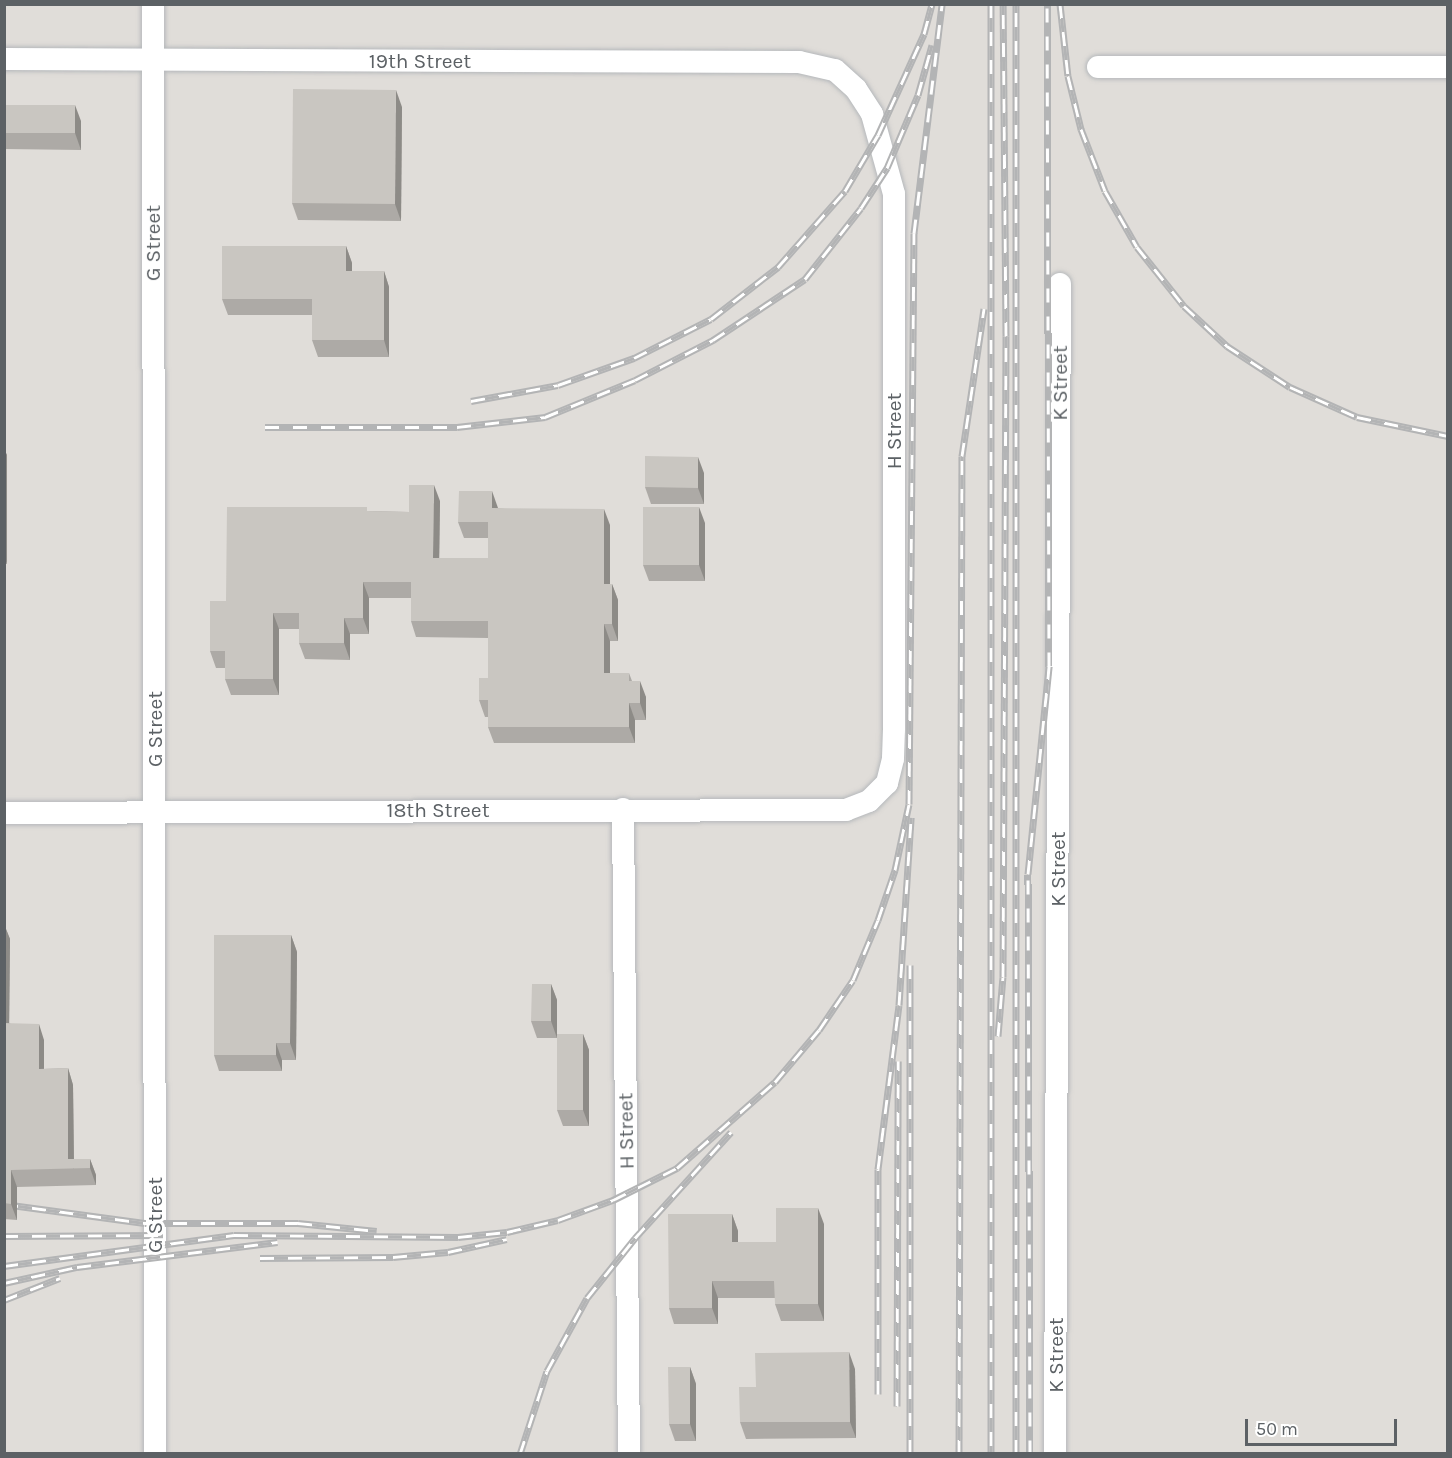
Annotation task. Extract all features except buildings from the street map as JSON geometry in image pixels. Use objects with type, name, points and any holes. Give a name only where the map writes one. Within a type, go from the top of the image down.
[{"type":"lane","name":"G Street","points":[[153,4],[155,1454]]},
{"type":"lane","name":"19th Street","points":[[4,59],[799,62],[835,70]]},
{"type":"lane","points":[[1098,67],[1448,67]]},
{"type":"lane","name":"H Street","points":[[835,70],[856,89],[872,114],[894,194],[893,759],[887,783],[869,801]]},
{"type":"lane","name":"K Street","points":[[1055,1454],[1060,284]]},
{"type":"lane","name":"18th Street","points":[[4,813],[846,810],[869,801]]},
{"type":"lane","name":"H Street","points":[[622,809],[628,1454]]},
{"type":"shaded area","points":[[5,5],[1447,5],[1447,1453],[5,1453]]},
{"type":"railway","points":[[471,401],[558,385],[634,358],[711,319],[778,267],[845,191],[878,135],[924,34],[932,4]]},
{"type":"railway","points":[[4,1266],[234,1235],[458,1237],[507,1232],[558,1220],[613,1200],[677,1168],[775,1082],[819,1030],[853,980],[878,920],[895,870],[909,804],[914,233],[942,4]]},
{"type":"railway","points":[[991,4],[991,1454]]},
{"type":"railway","points":[[998,1036],[1003,977],[1006,336],[1003,4]]},
{"type":"railway","points":[[1016,4],[1016,1454]]},
{"type":"railway","points":[[1030,1454],[1028,874],[1049,666],[1047,4]]},
{"type":"railway","points":[[1060,4],[1068,76],[1081,129],[1105,191],[1137,247],[1184,306],[1227,346],[1290,387],[1357,417],[1448,436]]},
{"type":"railway","points":[[265,427],[457,427],[545,417],[635,380],[713,340],[805,279],[861,208],[887,168],[918,95],[932,45]]},
{"type":"railway","points":[[959,1454],[962,456],[984,309]]},
{"type":"railway","points":[[878,1394],[878,1169],[899,1005],[911,817]]},
{"type":"railway","points":[[910,965],[910,1454]]},
{"type":"railway","points":[[897,1406],[898,1061]]},
{"type":"railway","points":[[520,1454],[547,1371],[587,1298],[635,1238],[731,1132]]},
{"type":"railway","points":[[4,1204],[145,1223],[298,1223],[377,1231]]},
{"type":"railway","points":[[4,1236],[163,1235]]},
{"type":"railway","points":[[260,1258],[393,1257],[448,1252],[507,1239]]},
{"type":"railway","points":[[4,1283],[77,1267],[277,1242]]},
{"type":"railway","points":[[4,1300],[60,1278]]}]
